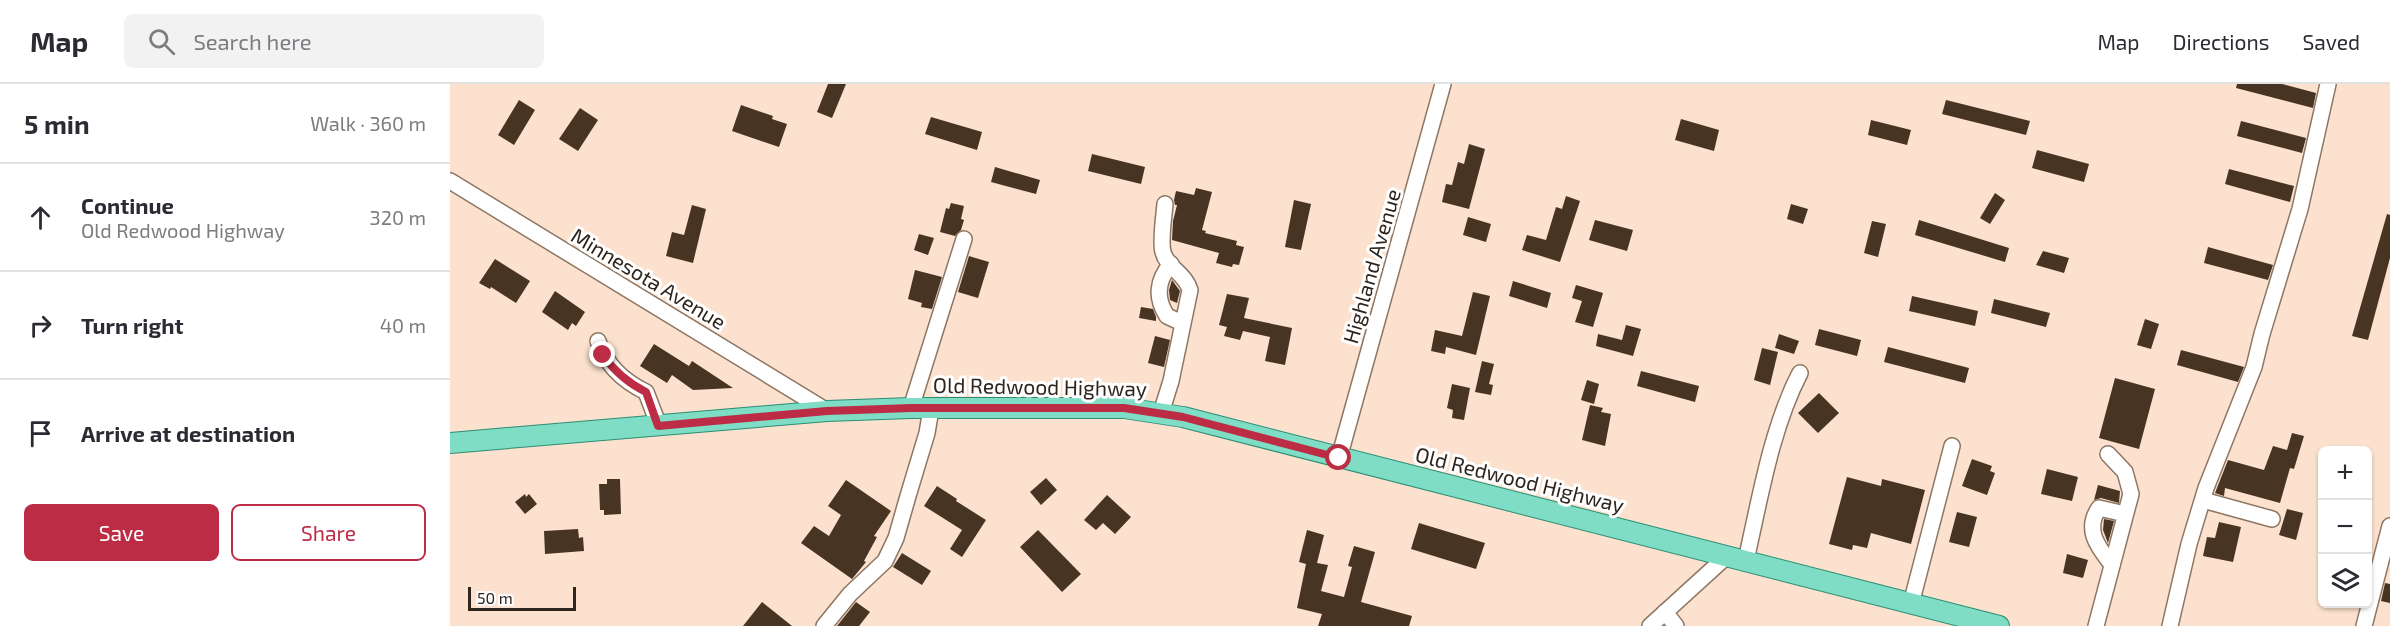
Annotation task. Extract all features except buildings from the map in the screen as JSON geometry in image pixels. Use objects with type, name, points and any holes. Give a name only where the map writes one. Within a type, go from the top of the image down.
[{"type":"main road","name":"Old Redwood Highway","points":[[450,443],[827,411],[921,408],[1124,408],[1161,413],[1737,557],[1999,626]]},
{"type":"street","name":"Highland Avenue","points":[[1339,458],[1443,84]]},
{"type":"street","points":[[2170,626],[2189,544],[2210,474],[2232,426],[2254,366],[2264,324],[2300,209],[2328,84]]},
{"type":"street","name":"Minnesota Avenue","points":[[450,181],[827,411]]},
{"type":"street","points":[[1161,413],[1171,381],[1190,290],[1187,279],[1171,264],[1163,252],[1165,204]]},
{"type":"street","points":[[824,626],[850,594],[885,561],[896,538],[927,433],[921,408],[964,239]]},
{"type":"street","points":[[1171,264],[1163,274],[1158,296],[1167,316],[1182,322]]},
{"type":"street","points":[[598,340],[603,355],[611,367],[646,392],[658,426]]},
{"type":"street","points":[[1650,626],[1737,557],[1767,471],[1790,392],[1800,373]]},
{"type":"street","points":[[1911,604],[1952,446]]},
{"type":"street","points":[[2096,626],[2131,494],[2125,472],[2108,454]]},
{"type":"street","points":[[2203,500],[2272,519]]},
{"type":"street","points":[[2112,565],[2094,539],[2092,531],[2096,513],[2099,508],[2103,508],[2126,514]]},
{"type":"street","points":[[2364,626],[2390,526]]},
{"type":"street","points":[[1665,612],[1676,626]]},
{"type":"route","points":[[603,355],[611,367],[646,392],[658,426],[827,411],[911,408],[1124,408],[1183,417],[1339,458]]}]
